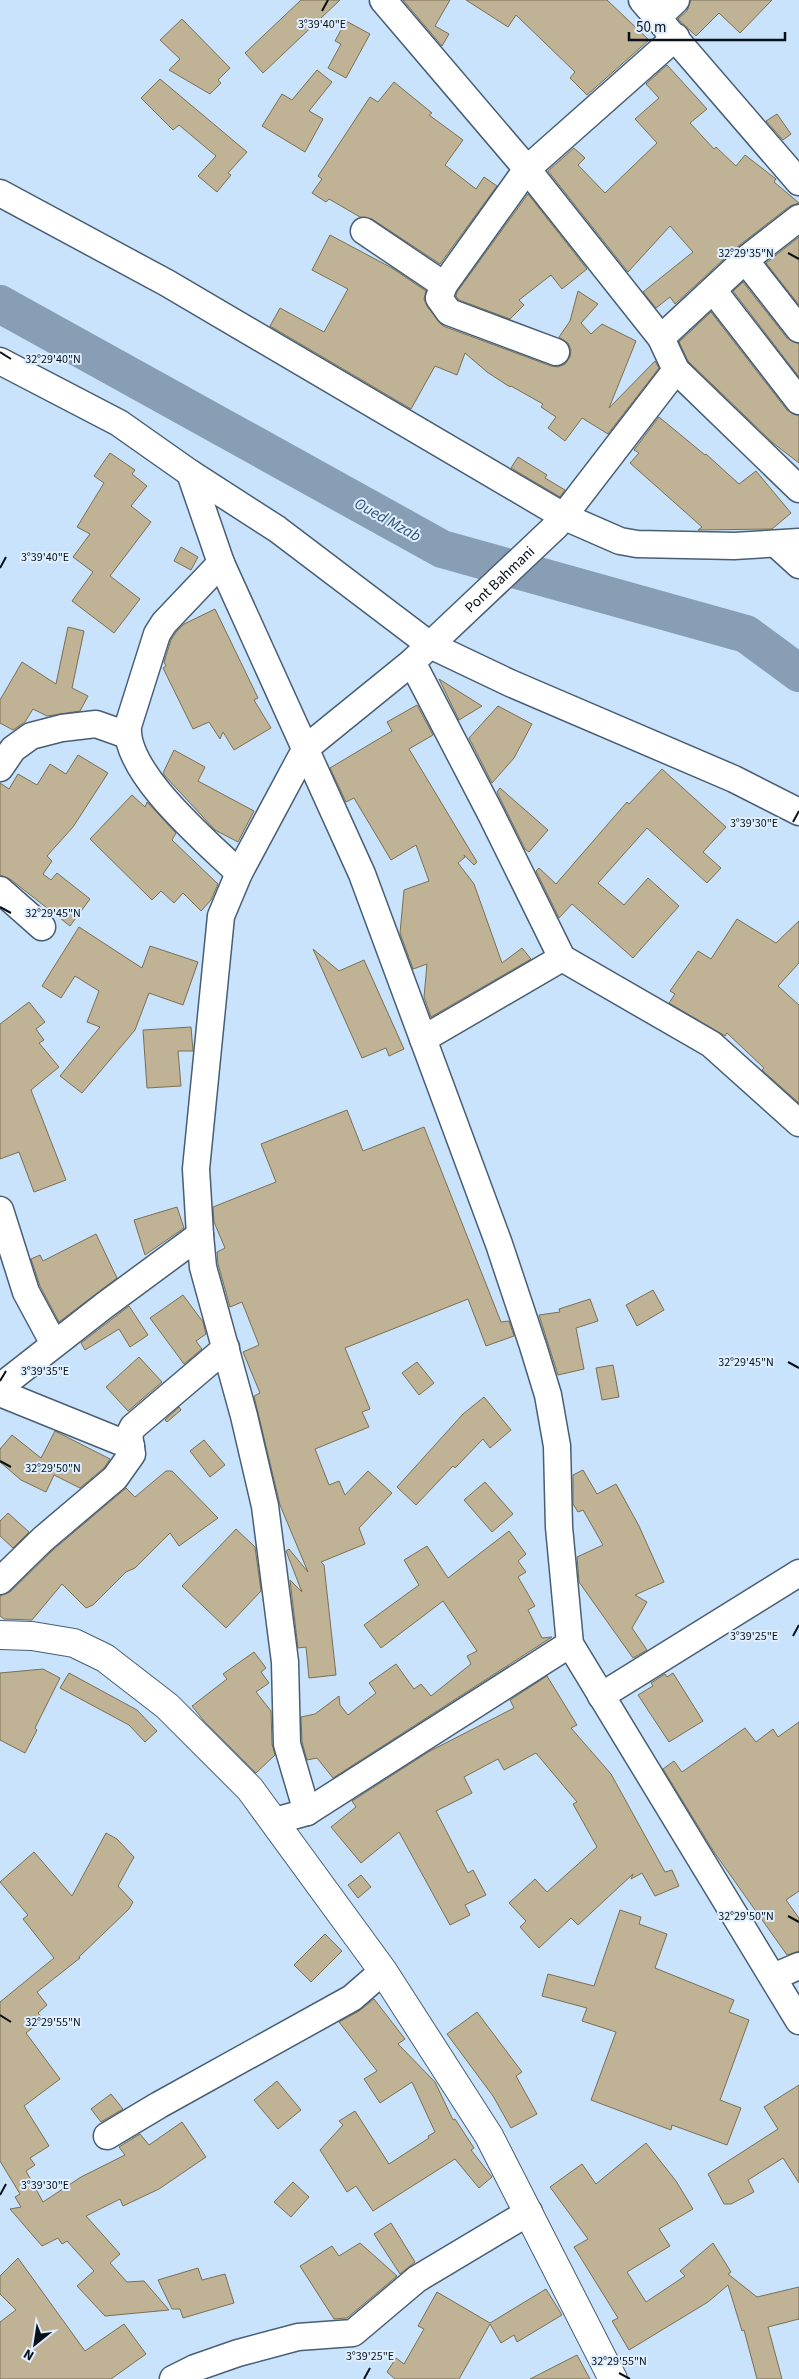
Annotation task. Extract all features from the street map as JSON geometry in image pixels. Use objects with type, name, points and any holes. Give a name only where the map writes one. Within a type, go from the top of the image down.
[{"type":"main road","points":[[0,1635],[32,1636],[74,1643],[105,1658],[166,1706],[250,1789],[383,1972],[489,2136],[530,2212],[613,2379]]},
{"type":"street","points":[[676,0],[649,9],[676,37],[799,182]]},
{"type":"street","points":[[389,3],[527,168],[661,338],[676,370],[799,489]]},
{"type":"street","points":[[556,352],[449,312],[439,298],[444,285],[527,168],[676,37]]},
{"type":"street","points":[[0,194],[167,283],[560,522],[620,541],[637,544],[788,543],[799,565]]},
{"type":"street","points":[[661,338],[746,260],[799,218]]},
{"type":"street","points":[[364,231],[444,285]]},
{"type":"street","points":[[746,260],[799,329]]},
{"type":"street","points":[[713,290],[799,401]]},
{"type":"street","points":[[0,361],[119,423],[190,473],[277,530],[428,646],[734,779],[799,812]]},
{"type":"street","name":"Pont Bahmani","points":[[306,748],[428,646],[560,522],[676,370]]},
{"type":"street","points":[[190,473],[221,563],[362,874],[499,1244],[548,1395],[557,1446],[559,1527],[570,1644],[682,1832],[799,2021]]},
{"type":"street","points":[[221,563],[164,623],[157,634],[128,726],[127,735],[132,753],[166,803],[240,873]]},
{"type":"street","points":[[428,646],[491,814],[562,958],[711,1044],[799,1123]]},
{"type":"street","points":[[0,768],[13,749],[31,736],[62,728],[96,724],[127,735]]},
{"type":"street","points":[[306,748],[240,873],[221,916],[196,1169],[203,1267],[226,1348],[265,1506],[285,1662],[287,1744],[308,1812]]},
{"type":"street","points":[[0,890],[42,927]]},
{"type":"street","points":[[423,1039],[562,958]]},
{"type":"street","points":[[0,1210],[26,1292],[54,1344]]},
{"type":"street","points":[[0,1387],[54,1344],[200,1235]]},
{"type":"street","points":[[0,1581],[43,1539],[115,1478],[130,1457],[129,1435],[133,1427],[226,1348]]},
{"type":"street","points":[[0,1393],[131,1446]]},
{"type":"street","points":[[601,1696],[799,1573]]},
{"type":"street","points":[[275,1821],[308,1812],[570,1644]]},
{"type":"street","points":[[773,1977],[799,1966]]},
{"type":"street","points":[[108,2136],[159,2105],[352,1998],[383,1972]]},
{"type":"street","points":[[172,2379],[195,2368],[229,2356],[298,2337],[353,2333],[417,2279],[530,2212]]},
{"type":"building","points":[[301,0],[340,0],[263,73],[245,53]]},
{"type":"building","points":[[403,0],[450,0],[435,26],[449,34],[442,46]]},
{"type":"building","points":[[466,0],[607,0],[649,40],[587,95],[570,78],[575,72],[516,15],[508,27]]},
{"type":"building","points":[[691,0],[772,0],[740,33],[719,13],[696,36],[678,19],[687,11]]},
{"type":"building","points":[[182,19],[230,68],[218,80],[221,83],[210,94],[169,70],[180,59],[160,40]]},
{"type":"building","points":[[346,21],[370,34],[346,78],[328,68],[341,44],[335,41]]},
{"type":"building","points":[[667,65],[707,109],[690,123],[714,149],[716,147],[736,166],[745,155],[776,179],[774,182],[799,203],[790,206],[736,248],[675,304],[670,297],[656,308],[643,292],[693,252],[670,226],[628,272],[548,171],[574,148],[585,158],[578,165],[605,193],[657,143],[635,119],[659,98],[646,84]]},
{"type":"building","points":[[317,70],[332,82],[309,111],[323,119],[305,152],[262,126],[282,94],[292,100]]},
{"type":"building","points":[[160,79],[247,152],[228,173],[231,175],[217,192],[198,176],[216,156],[179,125],[173,130],[141,98]]},
{"type":"building","points":[[394,82],[432,113],[429,115],[463,140],[445,165],[476,189],[484,177],[497,186],[440,264],[372,219],[360,217],[329,199],[326,202],[312,193],[322,179],[318,176],[370,97],[378,102]]},
{"type":"building","points":[[777,114],[791,134],[783,140],[766,121]]},
{"type":"building","points":[[528,194],[587,269],[562,289],[551,275],[519,300],[524,305],[510,319],[459,300],[456,296],[457,292]]},
{"type":"building","points":[[330,235],[392,268],[426,291],[424,299],[427,306],[443,326],[551,366],[558,367],[565,364],[570,357],[571,350],[568,343],[559,337],[570,321],[578,291],[598,304],[581,323],[591,334],[602,324],[636,341],[609,408],[655,361],[659,368],[608,434],[582,418],[565,441],[548,428],[556,417],[541,407],[543,404],[510,387],[487,372],[465,353],[457,375],[435,366],[411,409],[270,326],[280,308],[324,332],[348,289],[312,270]]},
{"type":"building","points":[[799,237],[799,305],[766,263]]},
{"type":"building","points":[[743,282],[787,338],[799,344],[799,377],[733,291]]},
{"type":"building","points":[[711,312],[787,410],[799,416],[799,463],[773,443],[688,361],[679,342]]},
{"type":"building","points":[[659,417],[706,454],[739,484],[756,471],[791,513],[772,529],[698,530],[702,527],[630,463],[639,453],[634,450]]},
{"type":"building","points":[[110,453],[135,470],[132,474],[147,486],[131,506],[151,522],[110,576],[140,599],[114,633],[72,601],[93,572],[73,557],[90,534],[77,527],[104,483],[94,476]]},
{"type":"building","points":[[518,457],[547,475],[545,478],[565,490],[560,497],[511,468]]},
{"type":"building","points":[[181,547],[198,557],[191,570],[174,561]]},
{"type":"building","points":[[215,609],[258,698],[254,700],[271,728],[234,750],[223,732],[220,739],[209,722],[193,729],[163,668],[166,666],[164,662],[171,640],[176,632],[184,624]]},
{"type":"building","points":[[68,627],[84,631],[72,688],[88,696],[80,711],[47,716],[33,709],[25,722],[13,730],[0,723],[0,700],[22,662],[56,684]]},
{"type":"building","points":[[439,679],[482,706],[459,720]]},
{"type":"building","points":[[417,705],[433,735],[409,749],[477,862],[474,865],[464,855],[465,857],[458,863],[474,884],[502,963],[522,948],[531,959],[431,1017],[424,997],[427,964],[413,969],[400,933],[404,890],[429,881],[416,845],[391,860],[354,798],[346,802],[330,768],[392,731],[387,722]]},
{"type":"building","points":[[498,706],[532,724],[514,758],[492,783],[469,738]]},
{"type":"building","points":[[174,750],[205,767],[198,781],[254,811],[238,842],[215,830],[165,776],[163,773]]},
{"type":"building","points":[[78,755],[108,773],[73,827],[47,856],[52,861],[43,874],[51,880],[57,873],[90,899],[70,926],[10,879],[0,875],[0,783],[9,789],[18,774],[37,785],[50,764],[66,774]]},
{"type":"building","points":[[662,769],[726,827],[703,852],[721,868],[707,883],[647,828],[598,883],[624,905],[648,878],[679,906],[633,958],[572,904],[559,918],[536,871],[539,868],[556,884],[627,802],[629,804]]},
{"type":"building","points":[[500,788],[548,830],[529,852],[525,849],[497,792]]},
{"type":"building","points":[[132,795],[145,807],[147,802],[176,833],[172,840],[218,884],[211,900],[201,911],[183,893],[174,903],[161,891],[152,900],[90,839]]},
{"type":"building","points":[[737,919],[776,943],[799,921],[799,963],[778,986],[799,1005],[799,1103],[762,1070],[764,1068],[727,1033],[725,1036],[669,1003],[675,994],[670,991],[698,951],[711,959]]},
{"type":"building","points":[[79,927],[142,968],[150,946],[198,962],[183,1005],[149,993],[135,1030],[82,1093],[60,1076],[100,1027],[87,1022],[99,991],[75,976],[61,998],[42,986]]},
{"type":"building","points":[[313,949],[339,971],[364,960],[404,1049],[389,1056],[386,1048],[362,1058]]},
{"type":"building","points":[[29,1002],[45,1022],[36,1029],[44,1040],[39,1043],[59,1067],[31,1090],[66,1180],[34,1192],[19,1152],[0,1159],[0,1024]]},
{"type":"building","points":[[191,1027],[193,1051],[178,1051],[181,1086],[147,1088],[143,1030]]},
{"type":"building","points":[[347,1110],[363,1151],[424,1127],[501,1322],[509,1321],[514,1336],[486,1346],[468,1299],[345,1348],[370,1409],[362,1412],[369,1427],[315,1449],[329,1485],[339,1481],[345,1495],[368,1471],[392,1493],[359,1528],[365,1544],[321,1562],[324,1565],[336,1675],[309,1678],[306,1647],[298,1648],[290,1580],[302,1592],[286,1551],[289,1549],[308,1572],[280,1505],[254,1396],[260,1393],[243,1352],[259,1345],[242,1302],[230,1307],[218,1264],[217,1252],[225,1248],[214,1222],[213,1207],[276,1182],[261,1144]]},
{"type":"building","points":[[177,1207],[184,1228],[145,1255],[134,1220]]},
{"type":"building","points":[[96,1234],[117,1278],[59,1322],[40,1286],[31,1259],[40,1255],[43,1261]]},
{"type":"building","points":[[653,1290],[664,1310],[637,1326],[626,1305]]},
{"type":"building","points":[[183,1295],[203,1322],[206,1334],[196,1341],[202,1349],[184,1364],[150,1318]]},
{"type":"building","points":[[590,1299],[598,1321],[576,1328],[584,1369],[558,1375],[539,1315],[560,1312],[559,1309]]},
{"type":"building","points":[[129,1306],[148,1335],[130,1347],[119,1329],[85,1350],[81,1343]]},
{"type":"building","points":[[139,1357],[162,1382],[128,1411],[106,1387]]},
{"type":"building","points":[[417,1362],[434,1383],[419,1395],[402,1373]]},
{"type":"building","points":[[613,1365],[619,1397],[602,1400],[596,1368]]},
{"type":"building","points":[[484,1397],[511,1430],[490,1448],[483,1439],[455,1468],[453,1466],[416,1505],[397,1487],[463,1414]]},
{"type":"building","points":[[179,1407],[181,1410],[167,1422],[165,1420]]},
{"type":"building","points":[[55,1431],[110,1459],[104,1468],[80,1488],[54,1475],[46,1492],[21,1480],[0,1462],[0,1449],[12,1435],[41,1458]]},
{"type":"building","points":[[204,1440],[225,1465],[210,1477],[190,1451]]},
{"type":"building","points":[[583,1470],[597,1494],[616,1484],[639,1526],[664,1582],[635,1595],[647,1602],[632,1628],[647,1650],[633,1658],[579,1582],[577,1557],[603,1545],[583,1510],[578,1512],[573,1504],[573,1475]]},
{"type":"building","points":[[166,1471],[172,1471],[218,1518],[179,1546],[170,1533],[135,1568],[126,1572],[93,1605],[86,1608],[62,1584],[32,1620],[4,1619],[0,1616],[0,1596],[10,1592],[53,1550],[126,1488],[135,1497]]},
{"type":"building","points":[[485,1482],[513,1514],[492,1532],[464,1500]]},
{"type":"building","points":[[8,1513],[29,1532],[13,1548],[0,1536],[0,1521]]},
{"type":"building","points":[[236,1529],[255,1547],[261,1591],[226,1628],[182,1586]]},
{"type":"building","points":[[509,1531],[526,1554],[518,1561],[526,1572],[518,1577],[535,1606],[528,1610],[542,1638],[552,1637],[333,1778],[317,1758],[307,1760],[302,1742],[301,1717],[315,1714],[339,1696],[340,1705],[348,1715],[376,1693],[369,1683],[396,1664],[414,1689],[421,1684],[431,1696],[471,1664],[467,1656],[477,1651],[443,1601],[381,1648],[364,1625],[419,1585],[404,1560],[427,1546],[448,1578]]},
{"type":"building","points":[[254,1652],[266,1668],[261,1672],[269,1683],[256,1692],[271,1711],[272,1744],[275,1755],[256,1773],[204,1721],[192,1706],[227,1679],[223,1674]]},
{"type":"building","points":[[43,1669],[60,1678],[35,1728],[37,1730],[25,1753],[0,1740],[0,1673]]},
{"type":"building","points":[[69,1673],[137,1710],[157,1731],[145,1742],[129,1725],[60,1688]]},
{"type":"building","points":[[673,1673],[703,1721],[669,1742],[638,1695],[653,1686],[651,1683],[665,1674],[667,1677]]},
{"type":"building","points":[[547,1676],[577,1725],[571,1728],[611,1774],[665,1872],[672,1870],[679,1886],[655,1896],[642,1873],[631,1879],[633,1874],[578,1925],[571,1918],[539,1948],[520,1927],[526,1921],[509,1903],[535,1879],[547,1892],[597,1847],[573,1804],[577,1802],[536,1753],[504,1770],[498,1759],[464,1777],[472,1793],[436,1811],[468,1873],[473,1870],[486,1895],[465,1905],[470,1915],[450,1925],[399,1832],[361,1863],[331,1827],[356,1807],[352,1801],[430,1751],[514,1708],[510,1700]]},
{"type":"building","points":[[799,1722],[799,1891],[786,1900],[799,1918],[799,1951],[787,1955],[714,1852],[663,1769],[674,1761],[682,1772],[745,1728],[756,1742],[773,1729],[778,1737]]},
{"type":"building","points":[[106,1833],[117,1839],[134,1857],[118,1886],[133,1902],[129,1909],[80,1958],[37,1992],[47,2005],[38,2013],[43,2019],[26,2033],[60,2079],[24,2106],[49,2146],[30,2158],[35,2165],[26,2171],[43,2202],[81,2177],[125,2155],[119,2147],[140,2134],[149,2145],[182,2122],[206,2157],[159,2189],[123,2206],[120,2199],[86,2216],[120,2254],[110,2263],[127,2282],[144,2281],[169,2310],[105,2316],[77,2286],[94,2271],[67,2241],[62,2244],[58,2238],[42,2246],[10,2209],[21,2207],[15,2197],[20,2194],[0,2161],[0,2002],[54,1958],[23,1919],[28,1915],[0,1882],[34,1852],[72,1896]]},
{"type":"building","points":[[361,1875],[371,1887],[358,1898],[348,1885]]},
{"type":"building","points":[[620,1910],[641,1917],[639,1924],[667,1934],[655,1968],[734,2000],[729,2012],[749,2020],[720,2100],[741,2108],[727,2145],[672,2125],[671,2130],[591,2100],[616,2032],[582,2021],[587,2008],[542,1996],[548,1974],[594,1986]]},
{"type":"building","points":[[325,1934],[342,1951],[311,1982],[294,1965]]},
{"type":"building","points":[[374,1999],[405,2039],[398,2044],[435,2082],[453,2120],[455,2119],[474,2148],[471,2150],[492,2177],[479,2188],[455,2159],[373,2211],[356,2186],[347,2192],[320,2150],[343,2125],[339,2121],[355,2111],[389,2164],[435,2132],[412,2082],[380,2103],[364,2079],[377,2071],[339,2022],[359,2011]]},
{"type":"building","points":[[477,2012],[522,2072],[516,2076],[537,2114],[511,2128],[493,2096],[447,2034]]},
{"type":"building","points":[[277,2081],[301,2110],[278,2129],[254,2100]]},
{"type":"building","points":[[799,2085],[799,2183],[783,2158],[748,2180],[754,2192],[731,2204],[724,2204],[708,2174],[778,2129],[764,2107]]},
{"type":"building","points":[[111,2094],[123,2109],[101,2122],[91,2109]]},
{"type":"building","points":[[646,2143],[676,2181],[693,2209],[659,2229],[670,2246],[627,2272],[646,2302],[685,2276],[680,2271],[713,2243],[731,2272],[728,2274],[757,2297],[799,2287],[799,2319],[768,2327],[782,2379],[757,2379],[744,2330],[742,2331],[728,2285],[708,2302],[629,2350],[612,2321],[618,2318],[574,2247],[588,2239],[550,2187],[582,2164],[596,2184]]},
{"type":"building","points":[[293,2182],[309,2197],[291,2217],[274,2202]]},
{"type":"building","points":[[391,2223],[415,2262],[400,2274],[374,2234]]},
{"type":"building","points":[[360,2243],[397,2276],[347,2318],[334,2319],[300,2266],[332,2246],[339,2256]]},
{"type":"building","points":[[18,2258],[85,2351],[124,2324],[146,2354],[111,2379],[0,2379],[0,2322],[16,2310],[0,2294],[0,2276]]},
{"type":"building","points":[[198,2268],[202,2280],[225,2274],[234,2303],[183,2318],[180,2309],[172,2309],[158,2280]]},
{"type":"building","points":[[546,2289],[562,2315],[517,2342],[514,2335],[501,2343],[490,2324],[459,2379],[395,2379],[387,2372],[396,2358],[404,2364],[424,2329],[418,2326],[437,2292],[490,2323]]},
{"type":"building","points":[[577,2355],[590,2379],[530,2379]]},
{"type":"waterway","name":"Oued Mzab","points":[[0,304],[442,549],[746,634],[799,673]]}]
